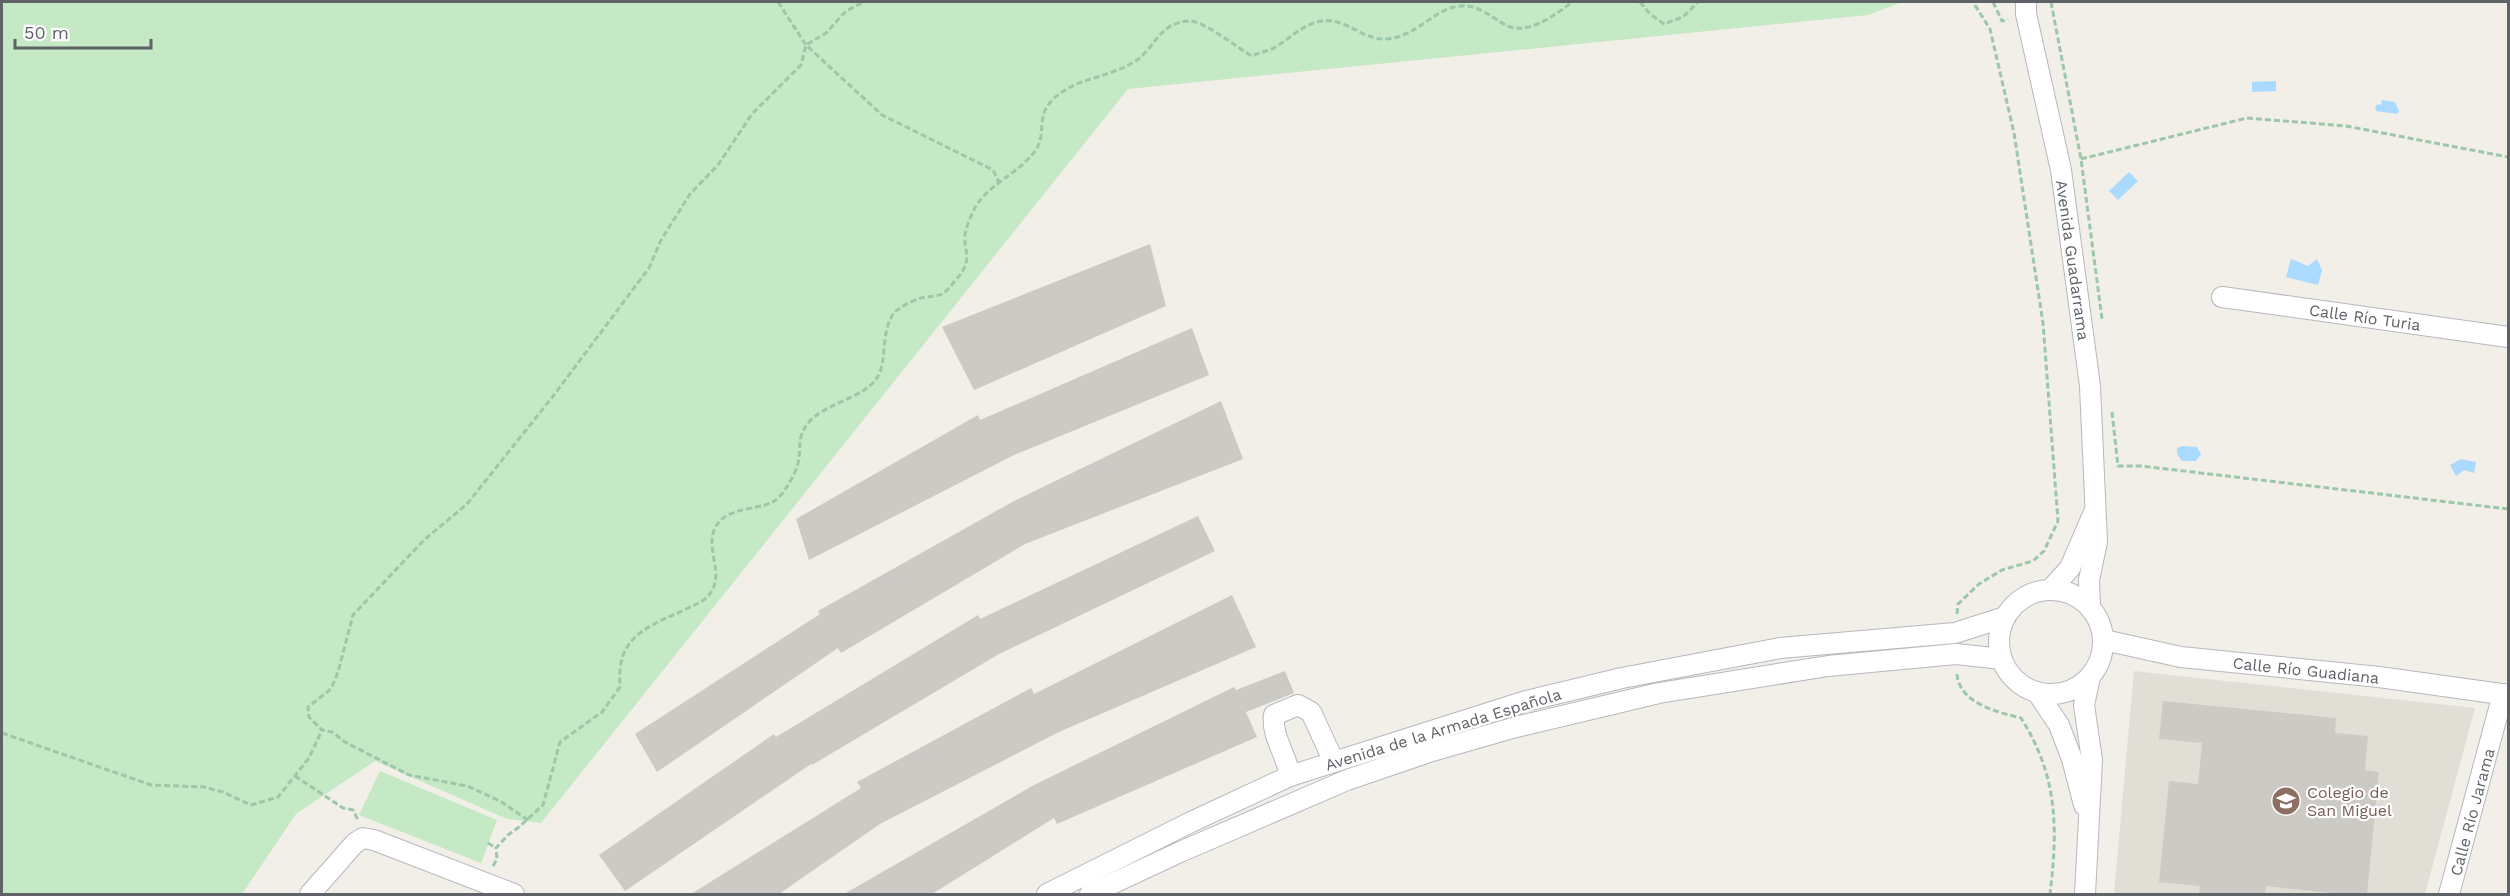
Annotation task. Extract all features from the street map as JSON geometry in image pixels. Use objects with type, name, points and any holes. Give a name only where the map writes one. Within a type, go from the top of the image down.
[{"type":"street","name":"Avenida Guadarrama","points":[[2026,8],[2061,170],[2090,386],[2097,542],[2089,580],[2090,606]]},
{"type":"street","name":"Calle Río Turia","points":[[2222,297],[2508,337]]},
{"type":"street","name":"Avenida Guadarrama","points":[[2051,589],[2070,568],[2096,509]]},
{"type":"street","points":[[2076,550],[2097,542]]},
{"type":"street","points":[[2051,589],[2065,591],[2079,597],[2090,606],[2097,616],[2104,640],[2098,666],[2079,687],[2051,694],[2037,692],[2022,685],[2010,674],[2002,659],[2000,638],[2005,617],[2013,606],[2024,597],[2037,591],[2051,589]]},
{"type":"street","name":"Avenida de la Armada Española","points":[[1047,894],[1191,822],[1290,776],[1526,701],[1622,678],[1780,648],[1955,633],[2005,617]]},
{"type":"street","name":"Calle Río Guadiana","points":[[2104,640],[2181,657],[2379,677],[2506,695]]},
{"type":"street","name":"Avenida de la Armada Española","points":[[1090,894],[1180,852],[1347,780],[1429,752],[1516,727],[1659,693],[1828,666],[1956,654],[2002,659]]},
{"type":"street","points":[[2085,894],[2092,760],[2084,705],[2090,677]]},
{"type":"street","points":[[2037,692],[2059,725],[2072,759],[2089,825]]},
{"type":"street","name":"Calle Río Jarama","points":[[2450,894],[2506,695]]},
{"type":"street","points":[[1290,776],[1288,762],[1272,725],[1274,716],[1287,708],[1298,705],[1311,712],[1334,762]]},
{"type":"street","points":[[310,894],[355,843],[363,838],[374,840],[514,894]]},
{"type":"path","points":[[778,2],[806,45],[882,115],[993,170],[999,182]]},
{"type":"path","points":[[528,820],[500,801],[467,786],[409,775],[345,742],[332,732],[322,730],[309,717],[308,707],[331,689],[338,672],[353,615],[424,540],[467,504],[554,395],[650,268],[661,240],[690,194],[718,165],[752,114],[801,65],[806,45],[826,33],[846,11],[864,2]]},
{"type":"path","points":[[482,882],[497,860],[496,848],[543,805],[560,742],[602,712],[620,687],[618,671],[629,640],[655,623],[698,603],[710,594],[717,579],[711,540],[720,520],[748,507],[766,505],[777,499],[798,463],[798,442],[809,422],[846,398],[864,391],[878,377],[886,330],[895,312],[920,298],[942,294],[960,274],[968,262],[965,234],[977,206],[999,182],[1036,150],[1041,140],[1041,122],[1048,104],[1070,87],[1120,69],[1137,59],[1165,27],[1193,21],[1204,25],[1252,56],[1272,49],[1303,28],[1318,21],[1340,22],[1384,39],[1410,34],[1448,9],[1455,7],[1463,6],[1482,10],[1515,28],[1538,24],[1572,2]]},
{"type":"path","points":[[1641,2],[1650,14],[1664,24],[1683,17],[1698,2]]},
{"type":"path","points":[[1955,633],[1958,604],[1979,584],[2002,570],[2033,561],[2044,551],[2058,521],[2043,323],[2014,133],[1990,29],[1973,2]]},
{"type":"path","points":[[2051,2],[2081,159],[2102,320]]},
{"type":"path","points":[[2081,159],[2247,118],[2346,126],[2508,157]]},
{"type":"path","points":[[2112,410],[2118,466],[2141,466],[2508,509]]},
{"type":"path","points":[[1956,654],[1958,684],[1971,700],[1998,712],[2021,718],[2042,758],[2053,799],[2055,830],[2050,894]]},
{"type":"path","points":[[2,733],[151,785],[204,787],[251,805],[278,797],[309,758],[322,730]]},
{"type":"path","points":[[295,776],[343,808],[353,810],[363,838]]},
{"type":"path","points":[[489,843],[496,848]]},
{"type":"shaded area","name":"Colegio de San Miguel","points":[[2134,671],[2475,708],[2425,894],[2114,894]]},
{"type":"green space","points":[[2,2],[1902,2],[1868,15],[1128,89],[541,823],[507,819],[375,761],[296,814],[242,894],[2,894]]},
{"type":"green space","points":[[380,771],[497,820],[481,863],[359,815]]},
{"type":"water","points":[[2276,81],[2276,91],[2252,92],[2252,82]]},
{"type":"water","points":[[2382,100],[2395,102],[2399,111],[2397,114],[2376,111],[2375,107],[2378,104],[2381,105]]},
{"type":"water","points":[[2129,172],[2138,181],[2118,200],[2109,191]]},
{"type":"water","points":[[2291,259],[2308,266],[2317,259],[2322,270],[2318,285],[2286,277]]},
{"type":"water","points":[[2197,447],[2201,454],[2196,461],[2182,461],[2177,454],[2177,448]]},
{"type":"water","points":[[2461,459],[2476,462],[2474,473],[2464,470],[2456,476],[2450,465]]},
{"type":"building","points":[[1150,244],[1166,306],[974,390],[942,327]]},
{"type":"building","points":[[1192,328],[1209,375],[1014,455],[809,560],[796,519],[978,415],[980,420]]},
{"type":"building","points":[[1221,401],[1243,459],[1025,544],[841,653],[838,648],[657,772],[635,734],[820,614],[818,611],[1014,501]]},
{"type":"building","points":[[1198,516],[1215,551],[999,654],[811,764],[625,891],[599,855],[774,734],[776,737],[978,615],[980,619]]},
{"type":"building","points":[[1232,595],[1256,647],[1059,732],[880,824],[779,894],[691,894],[861,788],[857,782],[1031,688],[1034,694]]},
{"type":"building","points":[[1285,671],[1294,693],[1246,712],[1257,737],[1057,824],[1054,818],[932,894],[844,894],[1034,785],[1234,687],[1236,690]]},
{"type":"building","points":[[2163,701],[2336,718],[2335,733],[2368,736],[2365,770],[2379,772],[2367,894],[2330,894],[2266,886],[2265,894],[2199,894],[2200,886],[2159,882],[2169,781],[2198,784],[2202,743],[2159,739]]},
{"type":"place","name":"Colegio de San Miguel","points":[[2286,801]]}]
